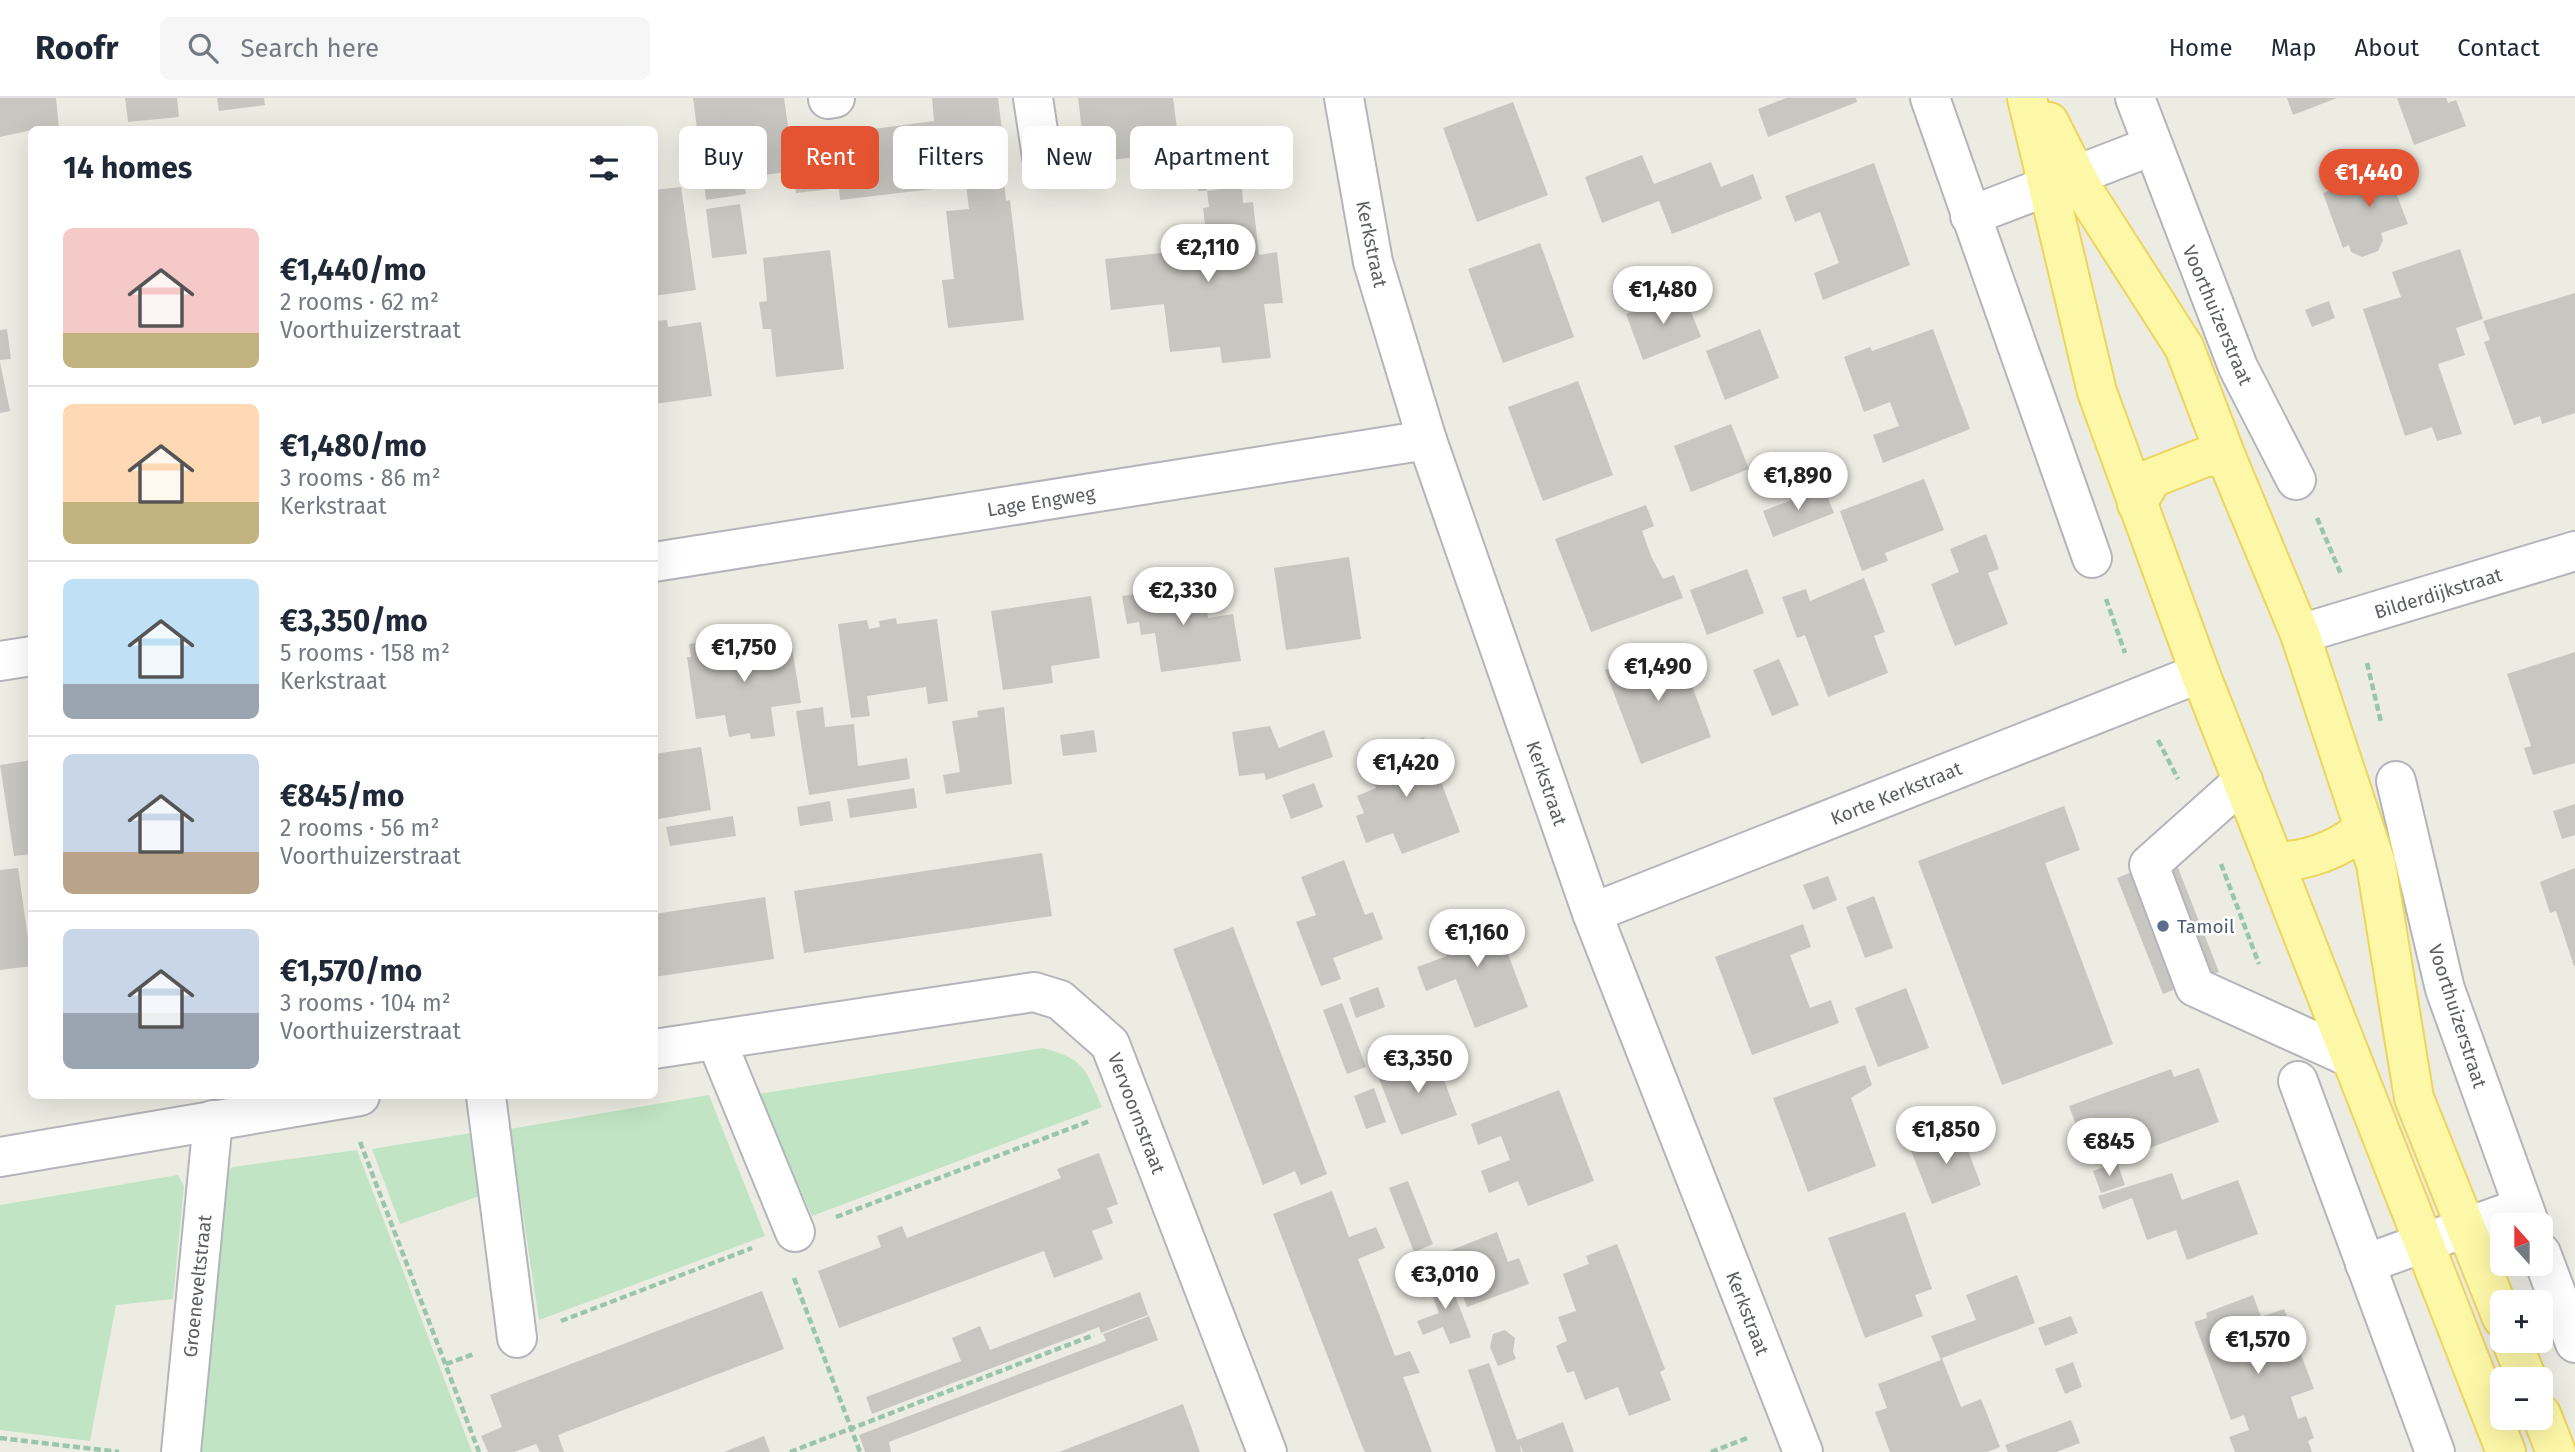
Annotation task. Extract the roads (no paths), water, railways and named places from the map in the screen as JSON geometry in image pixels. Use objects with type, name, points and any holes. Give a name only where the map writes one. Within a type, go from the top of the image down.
[{"type":"main road","points":[[2027,98],[2063,181],[2184,347],[2227,459],[2300,634],[2376,864],[2414,1098],[2491,1290]]},
{"type":"main road","points":[[2038,98],[2063,181],[2097,392],[2200,673],[2506,1452]]},
{"type":"main road","points":[[2137,504],[2152,478],[2208,456],[2227,459]]},
{"type":"main road","points":[[2274,862],[2298,861],[2347,843],[2364,828]]},
{"type":"main road","points":[[2547,1430],[2556,1452]]},
{"type":"street","points":[[1033,98],[1037,126]]},
{"type":"street","name":"Kerkstraat","points":[[1344,98],[1373,262],[1427,440],[1592,913],[1802,1452]]},
{"type":"street","points":[[1930,98],[2092,558]]},
{"type":"street","name":"Voorthuizerstraat","points":[[2135,98],[2238,368],[2296,480]]},
{"type":"street","points":[[1970,216],[2152,146]]},
{"type":"street","name":"Lage Engweg","points":[[658,561],[1427,440]]},
{"type":"street","name":"Bilderdijkstraat","points":[[2300,634],[2575,551]]},
{"type":"street","points":[[0,661],[28,657]]},
{"type":"street","name":"Korte Kerkstraat","points":[[1592,913],[2200,673]]},
{"type":"street","points":[[2243,781],[2149,865],[2195,987],[2351,1058]]},
{"type":"street","name":"Voorthuizerstraat","points":[[2396,781],[2445,989],[2526,1213]]},
{"type":"street","name":"Vervoornstraat","points":[[658,1048],[1034,992],[1060,1000],[1110,1044],[1267,1452]]},
{"type":"street","points":[[716,1040],[795,1232]]},
{"type":"street","points":[[2298,1081],[2435,1452]]},
{"type":"street","points":[[0,1157],[340,1099]]},
{"type":"street","points":[[486,1099],[517,1338]]},
{"type":"street","name":"Groeneveltstraat","points":[[181,1452],[213,1120]]},
{"type":"street","name":"Voorthuizerstraat","points":[[2365,1264],[2466,1228],[2490,1223]]},
{"type":"street","points":[[2550,1276],[2575,1343]]},
{"type":"place","name":"Tamoil","points":[[2163,926]]}]
